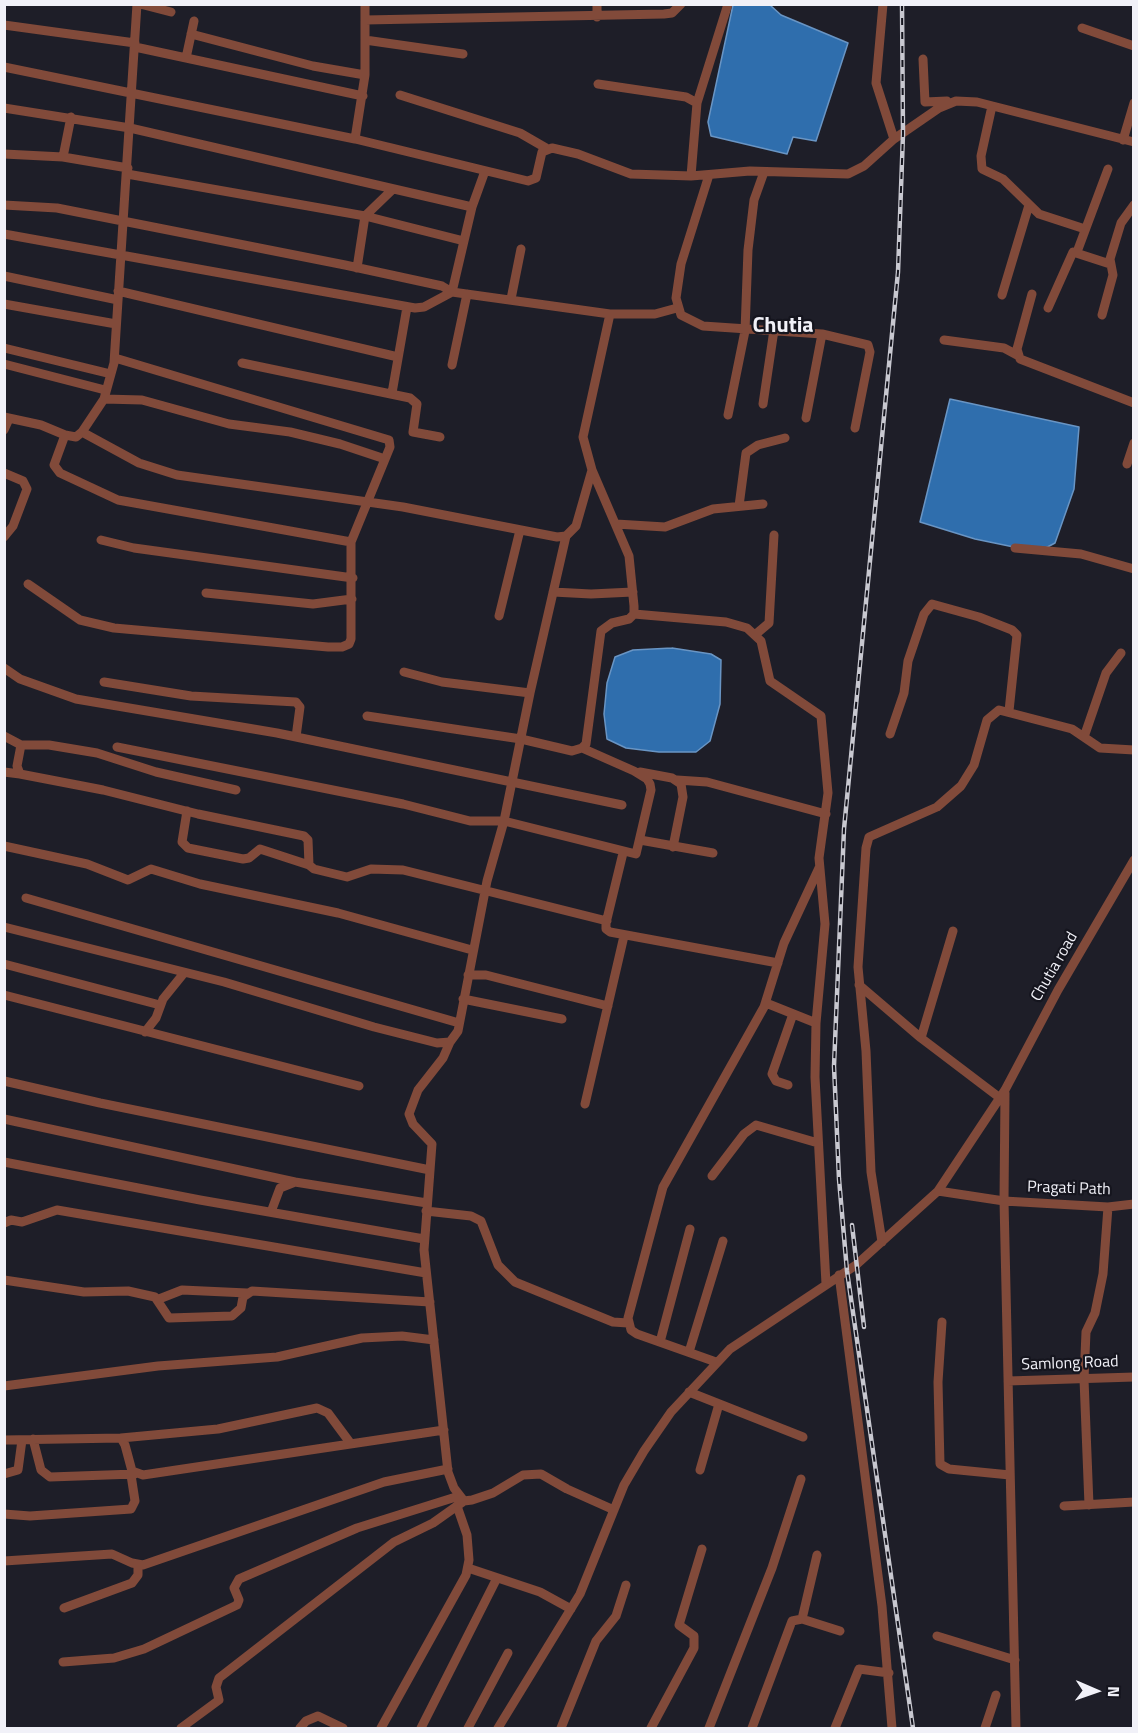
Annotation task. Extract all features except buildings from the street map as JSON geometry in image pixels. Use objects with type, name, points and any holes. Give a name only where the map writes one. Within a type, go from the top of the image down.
[{"type":"street","points":[[4,430],[7,418],[41,425],[76,437],[82,432],[105,395],[115,358],[138,4],[171,12]]},
{"type":"street","points":[[597,4],[597,17]]},
{"type":"street","points":[[365,20],[664,14],[672,13],[681,4]]},
{"type":"street","points":[[691,176],[698,103],[728,4]]},
{"type":"street","points":[[883,4],[876,83],[894,139]]},
{"type":"street","points":[[355,139],[365,75],[364,5]]},
{"type":"street","points":[[186,58],[194,21]]},
{"type":"street","points":[[4,25],[135,45],[363,96]]},
{"type":"street","points":[[1082,28],[1134,46]]},
{"type":"street","points":[[191,34],[313,66],[365,75]]},
{"type":"street","points":[[365,40],[463,54]]},
{"type":"street","points":[[923,59],[925,102],[956,101],[992,106],[1134,142]]},
{"type":"street","points":[[4,67],[355,139],[485,171],[533,180],[536,178],[542,152],[546,148]]},
{"type":"street","points":[[598,84],[686,97],[698,103]]},
{"type":"street","points":[[400,96],[520,133],[546,148],[578,154],[623,172],[691,176],[764,172],[848,174],[864,166],[894,139],[939,108],[956,101]]},
{"type":"street","points":[[1123,140],[1134,103]]},
{"type":"street","points":[[992,106],[981,165],[985,171],[1003,179],[1041,216],[1085,229]]},
{"type":"street","points":[[4,108],[130,128],[472,207]]},
{"type":"street","points":[[63,157],[71,117]]},
{"type":"street","points":[[4,154],[63,157],[365,216],[464,241]]},
{"type":"street","points":[[1048,308],[1069,256],[1077,252],[1108,169]]},
{"type":"street","points":[[4,234],[407,307],[424,307],[452,292],[472,207],[485,171]]},
{"type":"street","points":[[729,415],[745,331],[748,250],[754,200],[764,172]]},
{"type":"street","points":[[709,175],[681,264],[677,308],[681,315],[703,326],[745,331],[774,330],[822,334],[868,345],[870,352],[855,428]]},
{"type":"street","points":[[357,268],[365,216],[393,189]]},
{"type":"street","points":[[4,205],[57,208],[442,286],[452,292],[610,314],[655,314],[677,308]]},
{"type":"street","points":[[1002,295],[1029,205]]},
{"type":"street","points":[[1102,315],[1113,275],[1110,264],[1121,223],[1134,205]]},
{"type":"street","points":[[511,299],[521,249]]},
{"type":"street","points":[[1077,252],[1110,264]]},
{"type":"street","points":[[4,276],[118,296],[398,357]]},
{"type":"street","points":[[452,365],[467,294]]},
{"type":"street","points":[[1017,356],[1032,294]]},
{"type":"street","points":[[4,304],[116,324]]},
{"type":"street","points":[[392,393],[407,307]]},
{"type":"street","points":[[582,748],[588,736],[601,631],[605,626],[629,619],[634,614],[629,556],[592,470],[583,437],[610,314]]},
{"type":"street","points":[[763,404],[774,330]]},
{"type":"street","points":[[806,418],[822,334]]},
{"type":"street","points":[[944,340],[1004,348],[1026,363],[1134,403]]},
{"type":"street","points":[[4,348],[111,375]]},
{"type":"street","points":[[28,584],[80,620],[114,628],[328,647],[349,644],[351,639],[353,578],[351,542],[365,503],[390,447],[389,440],[384,436],[115,358]]},
{"type":"street","points":[[242,363],[392,393],[415,400],[417,404],[413,432],[440,437]]},
{"type":"street","points":[[4,364],[105,395],[142,400],[229,424],[290,432],[340,444],[385,459]]},
{"type":"street","points":[[82,432],[139,463],[177,475],[403,507],[557,537],[566,536]]},
{"type":"street","points":[[65,435],[55,459],[56,470],[118,500],[351,542]]},
{"type":"street","points":[[739,506],[746,453],[758,445],[784,438]]},
{"type":"street","points":[[1127,464],[1134,443]]},
{"type":"street","points":[[381,1728],[468,1568],[467,1535],[460,1501],[448,1469],[426,1273],[424,1239],[432,1144],[413,1124],[409,1114],[418,1089],[442,1058],[455,1037],[459,1023],[484,892],[504,821],[530,693],[566,536],[576,526],[592,470]]},
{"type":"street","points":[[4,473],[23,481],[27,489],[13,526],[4,537]]},
{"type":"street","points":[[616,524],[665,527],[697,513],[763,504]]},
{"type":"street","points":[[499,616],[520,530]]},
{"type":"street","points":[[756,634],[769,623],[774,535]]},
{"type":"street","points":[[101,540],[134,548],[353,578]]},
{"type":"street","points":[[1015,548],[1081,554],[1134,569]]},
{"type":"street","points":[[553,592],[591,594],[633,592]]},
{"type":"street","points":[[206,593],[313,604],[352,599]]},
{"type":"street","points":[[890,734],[904,693],[909,661],[924,614],[932,604],[979,617],[1012,630],[1017,635],[1009,711]]},
{"type":"street","points":[[634,614],[737,624],[756,634],[761,641],[770,681],[821,716],[828,793],[819,868],[825,924],[816,1023],[818,1143],[826,1284]]},
{"type":"street","points":[[1084,737],[1106,673],[1121,653]]},
{"type":"street","points":[[4,668],[20,679],[76,699],[296,737],[622,804]]},
{"type":"street","points":[[404,672],[442,682],[530,693]]},
{"type":"street","points":[[104,682],[191,696],[296,702],[300,707],[296,737]]},
{"type":"street","points":[[882,1242],[871,1172],[866,1052],[858,954],[866,848],[869,837],[937,807],[949,798],[970,773],[990,715],[999,710],[1072,729],[1089,743],[1100,748],[1134,750]]},
{"type":"street","points":[[117,747],[403,804],[470,821],[504,821],[623,853],[636,854],[651,790],[647,779],[634,771],[582,748],[572,751],[521,739],[367,716]]},
{"type":"street","points":[[4,736],[21,745],[49,745],[97,753],[156,772],[236,790]]},
{"type":"street","points":[[20,774],[17,766],[21,745]]},
{"type":"street","points":[[634,771],[677,780],[707,782],[826,814]]},
{"type":"street","points":[[4,772],[103,790],[303,836],[308,840],[309,865]]},
{"type":"street","points":[[673,847],[683,797],[683,790],[677,780]]},
{"type":"street","points":[[187,811],[182,842],[188,848],[243,859],[249,858],[260,849],[309,865],[314,869],[347,877],[371,869],[404,870],[484,892],[607,921]]},
{"type":"street","points":[[640,840],[713,853]]},
{"type":"street","points":[[4,846],[87,864],[128,880],[151,869],[200,884],[338,913],[472,950]]},
{"type":"street","points":[[623,853],[606,929],[624,936],[778,963]]},
{"type":"street","name":"Chutia road","points":[[498,1728],[580,1594],[614,1510],[644,1451],[689,1392],[730,1349],[839,1275],[856,1266],[938,1191],[1002,1094],[1058,990],[1134,860]]},
{"type":"street","points":[[628,1323],[663,1187],[766,1003],[798,909],[819,868]]},
{"type":"street","points":[[1124,877],[1134,882]]},
{"type":"street","points":[[26,898],[459,1023]]},
{"type":"street","points":[[4,927],[224,982],[374,1027],[437,1043],[450,1042]]},
{"type":"street","points":[[921,1038],[953,931]]},
{"type":"street","points":[[585,1104],[624,936]]},
{"type":"street","points":[[4,964],[160,1005]]},
{"type":"street","points":[[145,1032],[156,1018],[160,1005],[169,990],[184,973]]},
{"type":"street","points":[[468,975],[486,975],[608,1006]]},
{"type":"street","points":[[859,985],[921,1038],[1002,1094],[1016,1728]]},
{"type":"street","points":[[4,995],[359,1086]]},
{"type":"street","points":[[463,999],[562,1019]]},
{"type":"street","points":[[766,1003],[816,1023]]},
{"type":"street","points":[[788,1085],[776,1081],[772,1074],[793,1014]]},
{"type":"street","points":[[4,1081],[122,1108],[430,1170]]},
{"type":"street","points":[[4,1119],[295,1182],[471,1216],[481,1221],[498,1265],[515,1282],[613,1322],[628,1323],[637,1334],[716,1362]]},
{"type":"street","points":[[712,1176],[744,1134],[756,1125],[818,1143]]},
{"type":"street","points":[[4,1162],[424,1239]]},
{"type":"street","points":[[271,1212],[280,1188],[295,1182]]},
{"type":"street","name":"Pragati Path","points":[[938,1191],[1004,1201],[1108,1207],[1134,1204]]},
{"type":"street","points":[[1089,1505],[1084,1378],[1086,1332],[1095,1313],[1101,1285],[1108,1207]]},
{"type":"street","points":[[5,1222],[22,1222],[57,1210],[426,1273]]},
{"type":"street","points":[[660,1342],[690,1229]]},
{"type":"street","points":[[689,1352],[723,1240]]},
{"type":"street","points":[[839,1275],[863,1445],[889,1674],[892,1728]]},
{"type":"street","points":[[4,1280],[84,1292],[128,1291],[159,1299],[168,1293],[183,1290],[247,1293],[252,1291],[430,1302]]},
{"type":"street","points":[[159,1299],[163,1312],[169,1318],[232,1316],[241,1308],[247,1293]]},
{"type":"street","points":[[942,1322],[938,1382],[940,1464],[949,1468],[1010,1475]]},
{"type":"street","points":[[4,1386],[158,1366],[277,1357],[362,1338],[402,1336],[434,1340]]},
{"type":"street","name":"Samlong Road","points":[[1008,1381],[1134,1377]]},
{"type":"street","points":[[689,1392],[803,1437]]},
{"type":"street","points":[[700,1470],[719,1404]]},
{"type":"street","points":[[4,1440],[121,1438],[218,1430],[317,1408],[328,1413],[351,1444]]},
{"type":"street","points":[[33,1440],[41,1470],[50,1477],[133,1474],[226,1464],[444,1430]]},
{"type":"street","points":[[4,1514],[30,1516],[131,1509],[135,1501],[133,1474],[121,1438]]},
{"type":"street","points":[[4,1474],[18,1470],[22,1440]]},
{"type":"street","points":[[4,1561],[112,1554],[138,1565],[384,1482],[448,1469]]},
{"type":"street","points":[[63,1662],[114,1658],[144,1649],[237,1605],[238,1600],[234,1588],[239,1579],[357,1528],[493,1493],[523,1475],[541,1474],[567,1489],[614,1510]]},
{"type":"street","points":[[709,1728],[772,1568],[801,1479]]},
{"type":"street","points":[[181,1728],[219,1700],[216,1687],[219,1678],[394,1542],[433,1523],[460,1501]]},
{"type":"street","points":[[1064,1506],[1134,1502]]},
{"type":"street","points":[[651,1728],[694,1648],[694,1636],[678,1625],[702,1549]]},
{"type":"street","points":[[802,1619],[817,1555]]},
{"type":"street","points":[[64,1608],[132,1583],[138,1575],[138,1565]]},
{"type":"street","points":[[468,1568],[551,1597],[570,1609]]},
{"type":"street","points":[[421,1728],[497,1578]]},
{"type":"street","points":[[561,1728],[596,1641],[616,1616],[626,1585]]},
{"type":"street","points":[[752,1728],[792,1621],[802,1619],[840,1631]]},
{"type":"street","points":[[937,1636],[1015,1660]]},
{"type":"street","points":[[468,1728],[508,1653]]},
{"type":"street","points":[[835,1728],[859,1669],[889,1674]]},
{"type":"street","points":[[985,1728],[996,1695]]},
{"type":"street","points":[[300,1728],[306,1721],[318,1716],[343,1728]]},
{"type":"water","points":[[733,5],[770,5],[781,15],[848,43],[816,141],[793,137],[787,154],[711,136],[708,122]]},
{"type":"water","points":[[950,399],[1079,427],[1074,489],[1055,543],[1038,552],[975,539],[920,522]]},
{"type":"water","points":[[672,648],[711,654],[721,660],[720,704],[710,741],[696,752],[659,752],[626,748],[607,739],[604,714],[607,683],[615,657],[633,650]]},
{"type":"railway","points":[[902,4],[903,134],[898,272],[844,829],[834,1066],[839,1179],[847,1271],[913,1728]]},
{"type":"railway","points":[[852,1225],[864,1327]]},
{"type":"district","name":"Chutia","points":[[783,327]]}]
